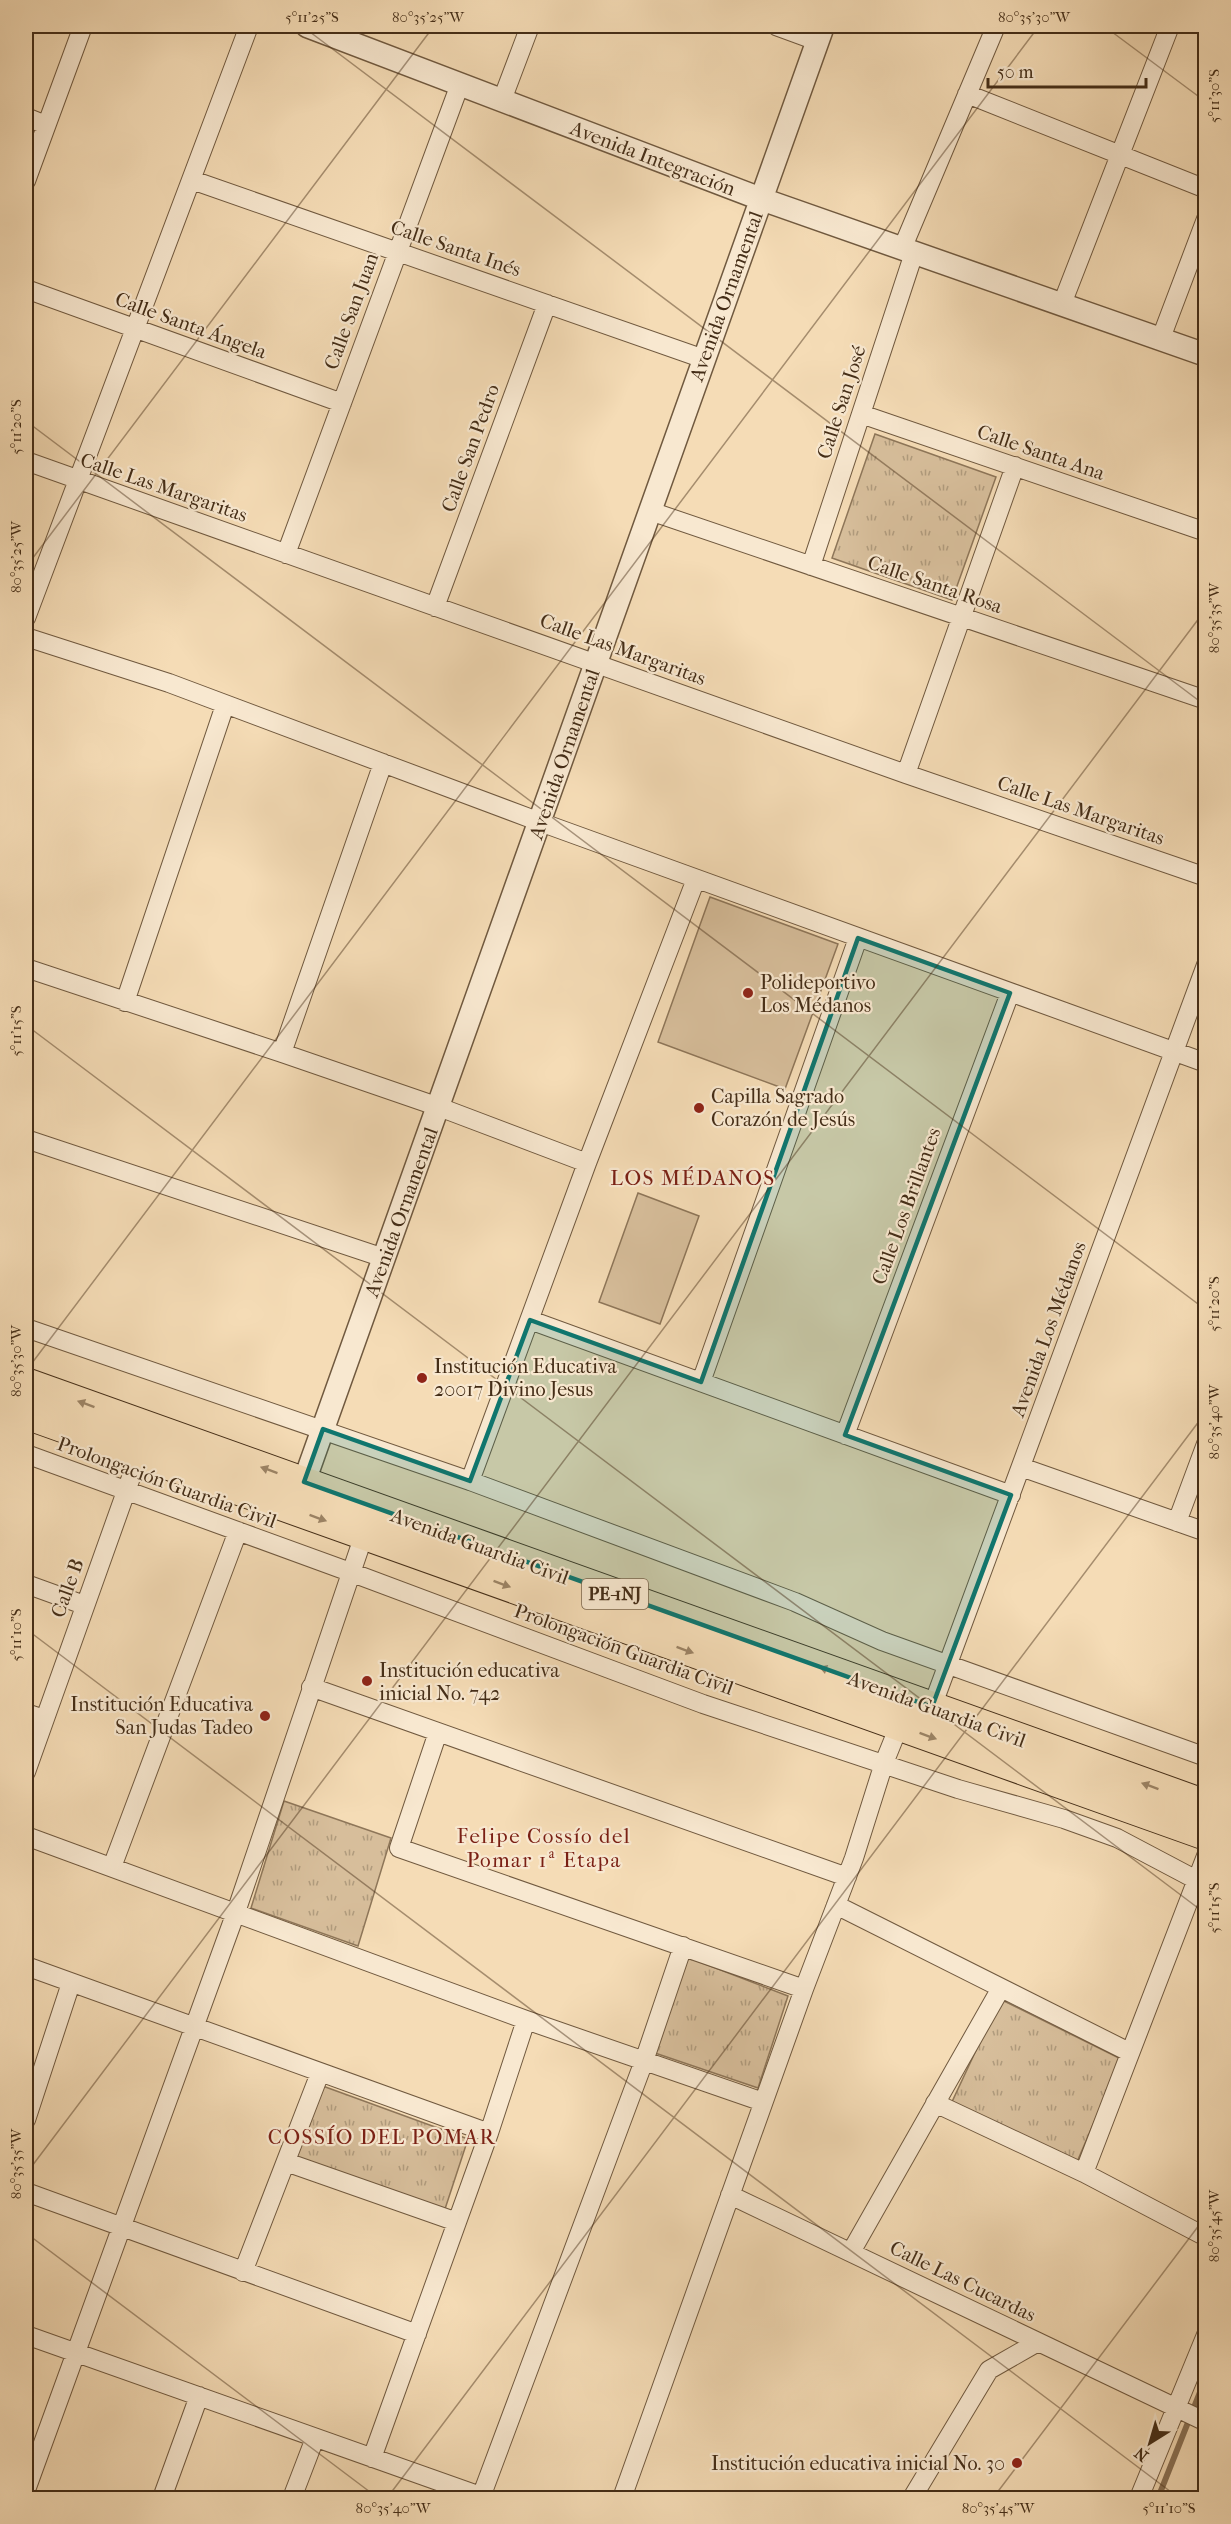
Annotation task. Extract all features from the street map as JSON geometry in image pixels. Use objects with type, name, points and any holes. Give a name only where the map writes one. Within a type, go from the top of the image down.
[{"type":"highway","name":"Avenida Guardia Civil","points":[[26,1383],[304,1482],[368,1521],[899,1726],[1206,1835]]},
{"type":"highway","name":"Avenida Guardia Civil","points":[[26,1414],[139,1455],[368,1521],[932,1707],[1206,1805]]},
{"type":"street","points":[[26,182],[83,26]]},
{"type":"street","points":[[26,618],[249,26]]},
{"type":"street","name":"Avenida Integración","points":[[308,26],[761,199],[1206,355]]},
{"type":"street","points":[[502,100],[530,26]]},
{"type":"street","points":[[776,26],[820,33]]},
{"type":"street","name":"Calle San José","points":[[811,566],[861,414],[908,251],[996,26]]},
{"type":"street","points":[[1062,304],[1170,26]]},
{"type":"street","name":"Avenida Ornamental","points":[[304,1482],[820,33]]},
{"type":"street","name":"Calle San Juan","points":[[286,554],[460,84]]},
{"type":"street","points":[[968,94],[1206,189]]},
{"type":"street","points":[[26,117],[46,125]]},
{"type":"street","name":"Calle Santa Inés","points":[[192,180],[704,359]]},
{"type":"street","points":[[1161,338],[1206,219]]},
{"type":"street","name":"Calle Santa Ángela","points":[[26,289],[342,403]]},
{"type":"street","name":"Calle San Pedro","points":[[435,607],[547,304]]},
{"type":"street","name":"Calle Santa Ana","points":[[861,414],[1206,532]]},
{"type":"street","name":"Calle Las Margaritas","points":[[26,461],[906,774],[1206,877]]},
{"type":"street","points":[[906,774],[1015,466]]},
{"type":"street","name":"Calle Santa Rosa","points":[[650,511],[1206,700]]},
{"type":"street","points":[[26,637],[169,683],[540,822],[1206,1063]]},
{"type":"street","points":[[125,1002],[225,705]]},
{"type":"street","points":[[282,1053],[383,763]]},
{"type":"street","points":[[470,1481],[586,1163],[696,879]]},
{"type":"street","points":[[701,1382],[858,938]]},
{"type":"street","name":"Avenida Los Médanos","points":[[932,1707],[1206,965]]},
{"type":"street","points":[[26,968],[439,1107],[586,1163]]},
{"type":"street","name":"Calle Los Brillantes","points":[[845,1435],[1010,993]]},
{"type":"street","points":[[26,1139],[384,1258]]},
{"type":"street","points":[[530,1320],[1011,1495]]},
{"type":"street","points":[[26,1328],[470,1481],[795,1602],[882,1641],[1048,1698],[1206,1757]]},
{"type":"street","points":[[1177,1522],[1206,1444]]},
{"type":"street","name":"Prolongación Guardia Civil","points":[[26,1454],[703,1704],[884,1762],[958,1789],[1117,1838],[1200,1883]]},
{"type":"street","name":"Calle B","points":[[26,1772],[139,1455]]},
{"type":"street","points":[[1021,1467],[1206,1532]]},
{"type":"street","points":[[26,2490],[74,2352],[236,1912],[368,1521]]},
{"type":"street","points":[[112,1867],[238,1531]]},
{"type":"street","points":[[26,1584],[84,1605]]},
{"type":"street","points":[[311,1687],[847,1877]]},
{"type":"street","points":[[26,1713],[44,1719]]},
{"type":"street","points":[[622,2499],[804,1989],[847,1877],[884,1762],[899,1726]]},
{"type":"street","points":[[438,1732],[399,1848],[804,1989]]},
{"type":"street","points":[[26,1836],[526,2020],[764,2102]]},
{"type":"street","points":[[1083,2173],[1129,2052],[1200,1883],[1206,1856]]},
{"type":"street","points":[[836,1905],[1129,2052]]},
{"type":"street","points":[[26,2335],[483,2498],[644,2061],[683,1947]]},
{"type":"street","points":[[26,1966],[489,2133]]},
{"type":"street","points":[[26,2120],[71,1983]]},
{"type":"street","points":[[851,2252],[1001,1988]]},
{"type":"street","points":[[372,2458],[489,2133],[526,2020]]},
{"type":"street","points":[[243,2272],[320,2073]]},
{"type":"street","points":[[935,2103],[1083,2173],[1206,2237]]},
{"type":"street","points":[[286,2162],[457,2222]]},
{"type":"street","points":[[26,2192],[417,2334]]},
{"type":"street","name":"Calle Las Cucardas","points":[[730,2195],[1177,2408]]},
{"type":"street","points":[[1139,2499],[1206,2335]]},
{"type":"street","points":[[912,2499],[989,2370],[1038,2342]]},
{"type":"street","points":[[162,2499],[199,2396]]},
{"type":"street","points":[[1177,2408],[1206,2422]]},
{"type":"street","points":[[292,2499],[315,2438]]},
{"type":"highlighted area","points":[[858,938],[1010,993],[845,1435],[1011,1495],[932,1707],[304,1482],[323,1429],[470,1481],[530,1320],[701,1382]]},
{"type":"green space","points":[[875,434],[996,477],[952,600],[832,558]]},
{"type":"green space","name":"Polideportivo Los Médanos","points":[[710,897],[838,944],[785,1089],[658,1042]]},
{"type":"green space","points":[[638,1193],[699,1216],[660,1324],[599,1302]]},
{"type":"green space","points":[[284,1801],[391,1838],[358,1946],[251,1908]]},
{"type":"green space","points":[[687,1957],[788,1996],[758,2088],[652,2052]]},
{"type":"green space","points":[[1000,1999],[1121,2059],[1077,2162],[951,2104]]},
{"type":"green space","points":[[320,2085],[468,2139],[444,2212],[292,2158]]},
{"type":"waterway","points":[[1158,2498],[1206,2377]]},
{"type":"place","name":"Polideportivo Los Médanos","points":[[748,993]]},
{"type":"place","name":"Capilla Sagrado Corazón de Jesús","points":[[699,1108]]},
{"type":"place","name":"Institución Educativa 20017 Divino Jesus","points":[[422,1378]]},
{"type":"place","name":"Institución educativa inicial No. 742","points":[[367,1681]]},
{"type":"place","name":"Institución Educativa San Judas Tadeo","points":[[265,1716]]},
{"type":"place","name":"Institución educativa inicial No. 30","points":[[1017,2463]]},
{"type":"district","name":"LOS MÉDANOS","points":[[693,1178]]},
{"type":"district","name":"Felipe Cossío del Pomar 1ª Etapa","points":[[544,1848]]},
{"type":"district","name":"COSSÍO DEL POMAR","points":[[382,2137]]}]
